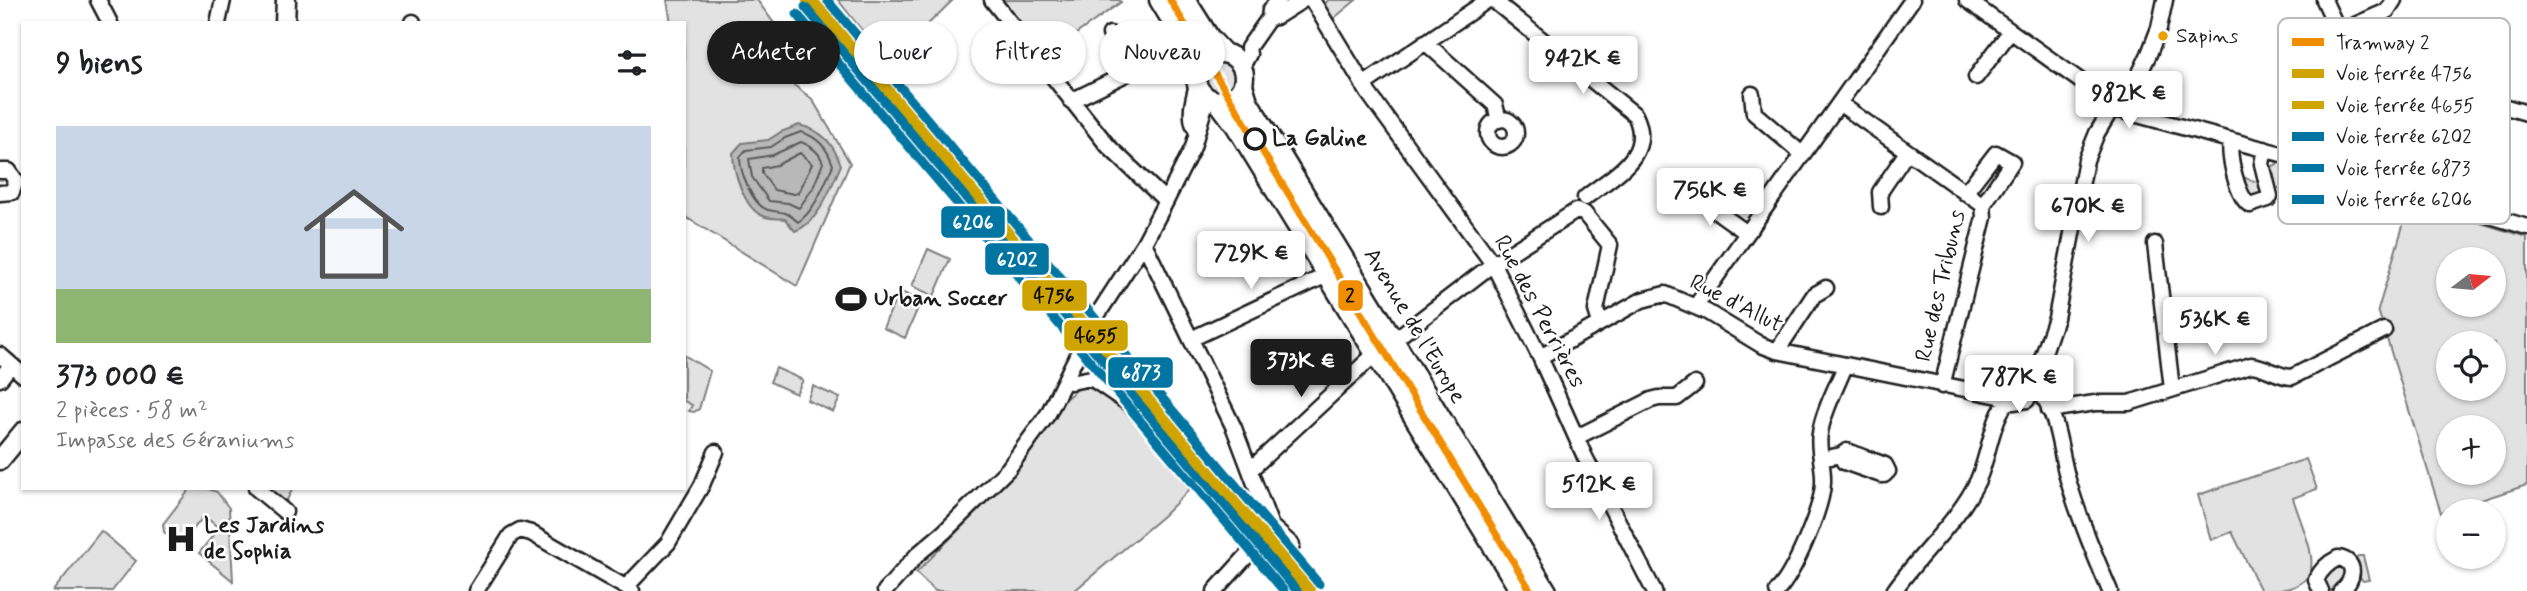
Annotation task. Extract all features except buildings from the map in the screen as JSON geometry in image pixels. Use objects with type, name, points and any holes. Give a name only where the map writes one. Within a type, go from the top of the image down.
[{"type":"main road","points":[[285,21],[286,0]]},
{"type":"main road","points":[[293,0],[293,21]]},
{"type":"main road","points":[[1159,0],[1172,21]]},
{"type":"main road","name":"Avenue de l'Europe","points":[[1186,0],[1210,38],[1235,65],[1248,101],[1547,591]]},
{"type":"main road","points":[[1199,84],[1203,93],[1214,100],[1230,99],[1235,65],[1225,61]]},
{"type":"main road","name":"Avenue de l'Europe","points":[[1214,100],[1228,114],[1520,591]]},
{"type":"main road","points":[[0,460],[21,434]]},
{"type":"street","points":[[98,0],[109,21]]},
{"type":"street","points":[[218,21],[223,0]]},
{"type":"street","points":[[992,0],[1108,146],[1166,201]]},
{"type":"street","points":[[1235,65],[1249,54],[1248,48],[1269,18],[1270,10],[1279,0]]},
{"type":"street","points":[[1269,18],[1276,17],[1303,0]]},
{"type":"street","name":"Rue des Perrières","points":[[1312,0],[1363,85],[1493,264],[1654,591]]},
{"type":"street","points":[[1363,85],[1488,0]]},
{"type":"street","points":[[1493,0],[1635,115],[1640,125],[1642,139],[1638,152],[1585,198]]},
{"type":"street","points":[[1695,307],[1912,0]]},
{"type":"street","points":[[1966,0],[2100,95],[2101,100],[2142,117],[2278,153]]},
{"type":"street","points":[[2110,591],[2080,519],[2049,405],[2032,391],[2056,318],[2086,160],[2097,133],[2134,82],[2152,49],[2165,0]]},
{"type":"street","points":[[2324,0],[2332,18]]},
{"type":"street","points":[[2371,18],[2387,11],[2394,0]]},
{"type":"street","points":[[1976,77],[2010,32]]},
{"type":"street","points":[[1425,42],[1494,105],[1499,120]]},
{"type":"street","points":[[2134,82],[2139,88],[2149,117]]},
{"type":"street","points":[[1071,101],[1106,84]]},
{"type":"street","points":[[1196,84],[1192,109],[1193,126],[1196,130]]},
{"type":"street","points":[[1752,94],[1754,113],[1802,154]]},
{"type":"street","points":[[885,591],[918,554],[1008,469],[1044,422],[1096,317],[1144,243],[1166,201],[1193,147],[1205,105],[1214,100]]},
{"type":"street","name":"Rue des Tribuns","points":[[1839,103],[1983,205],[1984,217],[1942,386]]},
{"type":"street","points":[[2510,108],[2527,113]]},
{"type":"street","points":[[2231,141],[2230,155],[2242,199],[2249,205],[2270,196],[2262,164],[2265,149]]},
{"type":"street","points":[[1881,207],[1880,192],[1907,152]]},
{"type":"street","points":[[1965,193],[1996,153],[2012,163],[1983,205]]},
{"type":"street","points":[[0,171],[13,173],[19,186],[12,192],[0,194]]},
{"type":"street","points":[[1710,197],[1712,208],[1747,233]]},
{"type":"street","points":[[1394,340],[1493,264],[1570,214],[1582,211],[1610,245],[1596,310],[1600,323]]},
{"type":"street","points":[[2510,222],[2527,227]]},
{"type":"street","points":[[1144,243],[1234,428],[1272,526],[1292,545]]},
{"type":"street","points":[[2155,244],[2172,389]]},
{"type":"street","points":[[1191,339],[1327,275]]},
{"type":"street","points":[[1777,351],[1814,295],[1826,288]]},
{"type":"street","name":"Rue d'Allut","points":[[1540,357],[1642,300],[1665,294],[1707,312],[1761,345],[1777,351],[1999,396],[2013,402],[2032,391]]},
{"type":"street","points":[[2049,410],[2095,403],[2129,403],[2252,365],[2284,377],[2292,377],[2384,330]]},
{"type":"street","points":[[1250,470],[1375,354]]},
{"type":"street","points":[[0,379],[11,365]]},
{"type":"street","points":[[1777,591],[1786,581],[1804,545],[1821,494],[1823,482],[1819,433],[1844,366]]},
{"type":"street","points":[[1066,381],[1071,383],[1091,378],[1129,404],[1289,591]]},
{"type":"street","points":[[1577,437],[1651,400],[1677,398],[1695,384]]},
{"type":"street","points":[[1894,591],[1961,508],[1976,482],[2006,400]]},
{"type":"street","points":[[476,591],[511,535],[520,530],[531,533],[629,589],[668,543],[702,485],[716,452]]},
{"type":"street","points":[[1821,458],[1841,455]]},
{"type":"street","points":[[258,490],[285,512]]},
{"type":"street","points":[[1216,591],[1252,550]]},
{"type":"street","points":[[2315,587],[2325,566],[2338,558],[2345,559],[2353,572],[2351,580],[2341,591]]},
{"type":"shaded area","points":[[667,0],[757,0],[772,21],[707,21],[707,84],[793,84],[812,99],[850,163],[797,286],[686,217],[686,21],[671,21]]},
{"type":"shaded area","points":[[838,0],[953,0],[931,21],[855,21]]},
{"type":"shaded area","points":[[996,0],[1121,2],[1086,27],[1086,21],[1014,21]]},
{"type":"shaded area","points":[[1162,0],[1182,0],[1195,21],[1175,21]]},
{"type":"shaded area","points":[[1328,0],[1356,0],[1332,20],[1324,6]]},
{"type":"shaded area","points":[[1225,62],[1235,71],[1235,83],[1226,92],[1214,92],[1206,84],[1225,84]]},
{"type":"shaded area","points":[[2278,164],[2276,189],[2271,170]]},
{"type":"shaded area","points":[[2240,176],[2263,184],[2265,193],[2250,199]]},
{"type":"shaded area","points":[[1293,181],[1394,353],[1382,360],[1279,190]]},
{"type":"shaded area","points":[[2403,224],[2484,224],[2527,237],[2527,485],[2484,499],[2437,499],[2378,310]]},
{"type":"shaded area","points":[[928,249],[950,259],[934,296],[912,286]]},
{"type":"shaded area","points":[[899,291],[921,301],[905,338],[883,328]]},
{"type":"shaded area","points":[[686,356],[710,371],[699,409],[689,411],[692,405],[686,402]]},
{"type":"shaded area","points":[[1400,356],[1543,591],[1523,591],[1385,365]]},
{"type":"shaded area","points":[[776,368],[803,380],[796,394],[770,382]]},
{"type":"shaded area","points":[[1083,385],[1113,399],[1193,486],[1163,516],[1074,591],[935,591],[916,573],[1018,470],[1065,399]]},
{"type":"shaded area","points":[[813,386],[840,398],[833,412],[807,400]]},
{"type":"shaded area","points":[[2306,459],[2317,489],[2293,498],[2310,549],[2312,563],[2309,574],[2301,583],[2285,589],[2261,591],[2232,532],[2211,540],[2198,495]]},
{"type":"shaded area","points":[[189,490],[217,492],[229,508],[233,581],[199,553],[219,528],[204,516],[180,545],[164,532],[163,524]]},
{"type":"shaded area","points":[[264,490],[292,490],[285,504]]},
{"type":"shaded area","points":[[101,531],[136,561],[112,591],[53,591]]},
{"type":"shaded area","points":[[2358,556],[2363,556],[2369,580],[2363,581],[2358,575],[2355,560]]},
{"type":"shaded area","points":[[2343,562],[2349,574],[2335,591],[2325,589],[2325,574]]},
{"type":"water","points":[[799,125],[821,134],[834,150],[841,165],[817,212],[803,227],[795,231],[785,219],[765,217],[750,206],[737,179],[733,153],[742,143],[768,140]]},
{"type":"tram line","name":"2","points":[[1170,0],[1531,591]]},
{"type":"rail line","name":"4756","points":[[806,0],[1303,591]]},
{"type":"rail line","name":"4655","points":[[813,0],[1311,591]]},
{"type":"rail line","name":"6873","points":[[827,0],[1319,584]]},
{"type":"rail line","name":"6202","points":[[805,7],[1297,591]]},
{"type":"rail line","name":"6206","points":[[797,14],[1284,591]]},
{"type":"place","name":"Sapins","points":[[2163,36]]},
{"type":"place","name":"La Galine","points":[[1255,139]]},
{"type":"place","name":"Urban Soccer","points":[[851,299]]},
{"type":"place","name":"Les Jardins de Sophia","points":[[181,539]]}]
